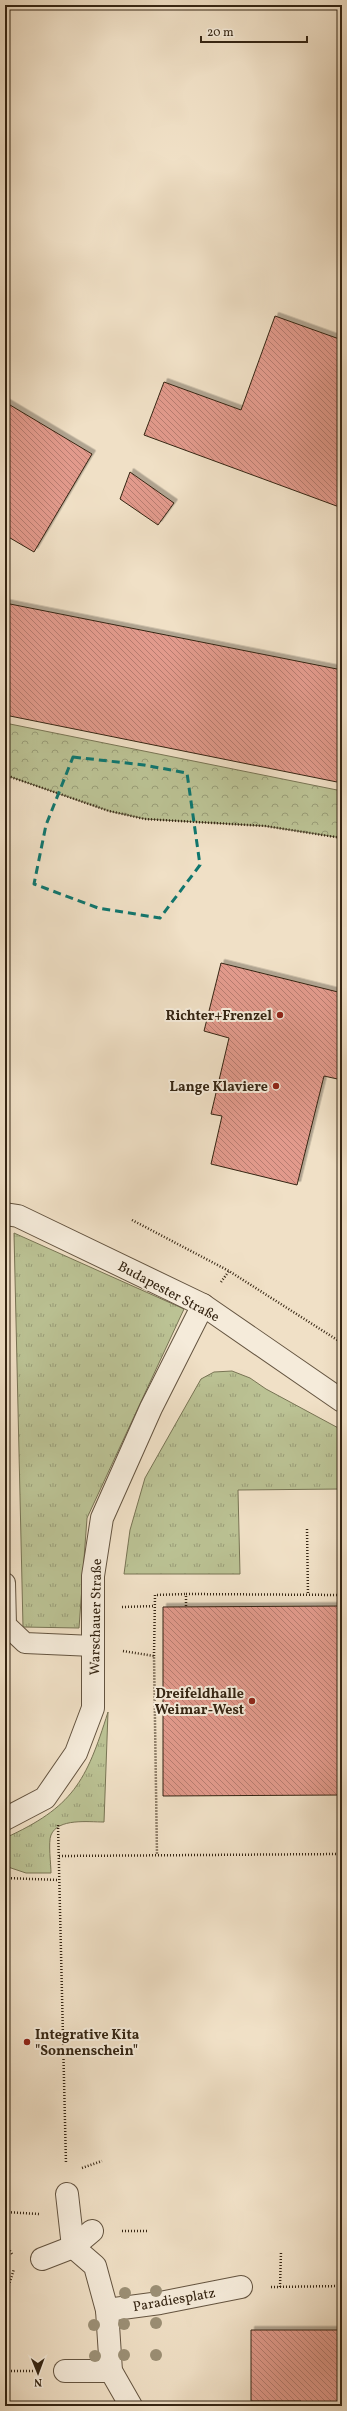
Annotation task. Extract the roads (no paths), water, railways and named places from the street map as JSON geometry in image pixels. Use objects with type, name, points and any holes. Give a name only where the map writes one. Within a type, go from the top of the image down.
[{"type":"street","name":"Budapester Straße","points":[[5,1214],[18,1216],[203,1305],[342,1401]]},
{"type":"street","name":"Warschauer Straße","points":[[5,1819],[45,1798],[76,1753],[93,1708],[93,1576],[102,1518],[151,1408],[203,1305]]},
{"type":"street","points":[[67,2194],[62,2216],[73,2247],[95,2266],[107,2310],[111,2371],[131,2406]]},
{"type":"street","points":[[42,2259],[73,2247],[92,2231]]},
{"type":"street","name":"Paradiesplatz","points":[[107,2310],[160,2303],[241,2287]]},
{"type":"street","points":[[65,2371],[111,2371]]},
{"type":"lane","points":[[5,1583],[6,1625],[25,1643],[93,1646]]},
{"type":"place","name":"Richter+Frenzel","points":[[280,1015]]},
{"type":"place","name":"Lange Klaviere","points":[[276,1086]]},
{"type":"place","name":"Dreifeldhalle Weimar-West","points":[[252,1701]]},
{"type":"place","name":"Integrative Kita \"Sonnenschein\"","points":[[27,2042]]}]
